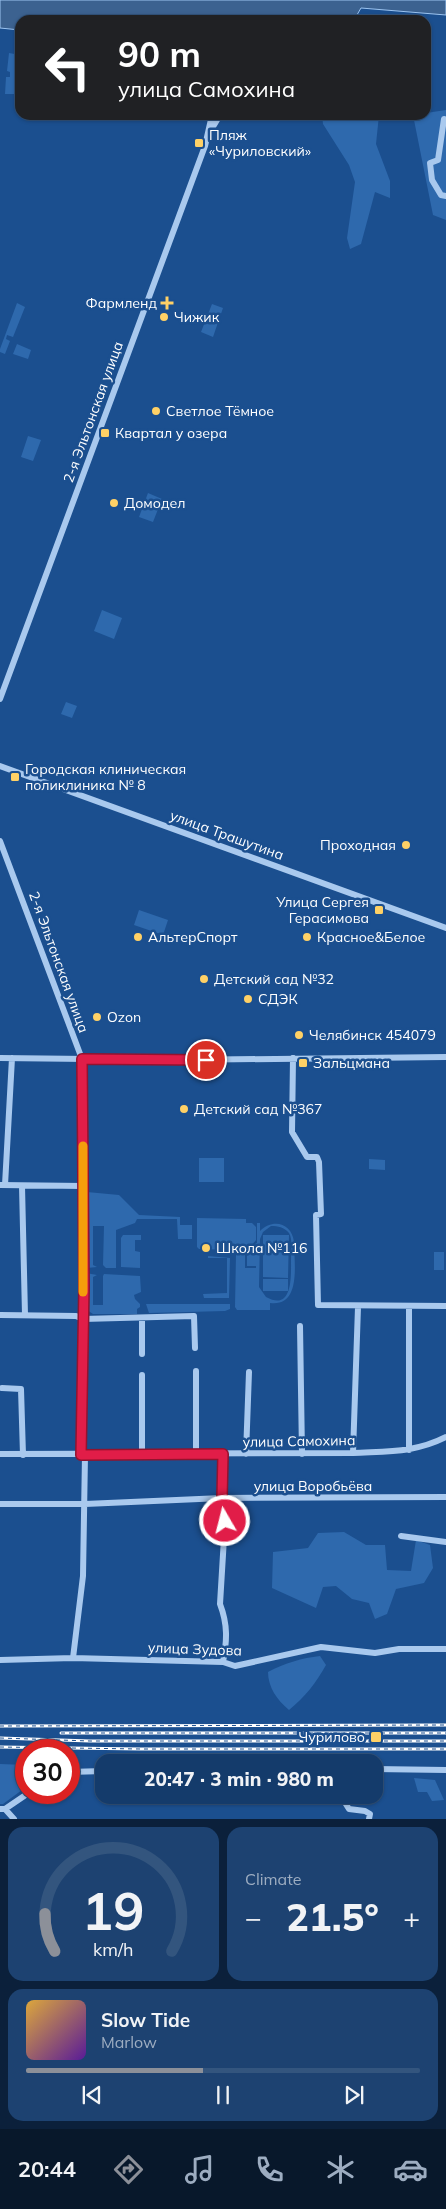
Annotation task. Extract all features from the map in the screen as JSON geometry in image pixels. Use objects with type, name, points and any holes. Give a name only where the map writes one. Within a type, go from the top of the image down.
[{"type":"street","points":[[444,118],[438,160],[430,163],[432,180],[441,195],[446,196]]},
{"type":"street","points":[[209,134],[211,120]]},
{"type":"street","points":[[209,134],[217,120]]},
{"type":"street","name":"2-я Эльтонская улица","points":[[0,699],[209,134]]},
{"type":"street","name":"улица Трашутина","points":[[0,766],[446,928]]},
{"type":"street","name":"2-я Эльтонская улица","points":[[0,840],[82,1059],[83,1455],[85,1504],[83,1576],[73,1658]]},
{"type":"street","points":[[0,1058],[187,1060],[446,1056]]},
{"type":"street","points":[[12,1058],[3,1185],[83,1186]]},
{"type":"street","points":[[293,1058],[292,1132],[308,1157],[317,1157],[319,1162],[321,1214],[316,1215],[318,1305],[446,1306]]},
{"type":"street","points":[[22,1186],[25,1315]]},
{"type":"street","points":[[353,1453],[358,1306]]},
{"type":"street","points":[[409,1306],[409,1450]]},
{"type":"street","points":[[0,1315],[76,1316],[83,1319],[194,1316],[195,1348]]},
{"type":"street","points":[[142,1318],[142,1354]]},
{"type":"street","points":[[300,1326],[302,1454]]},
{"type":"street","points":[[196,1371],[196,1454]]},
{"type":"street","points":[[246,1454],[249,1372]]},
{"type":"street","points":[[142,1375],[142,1454]]},
{"type":"street","points":[[2,1388],[21,1389],[23,1455]]},
{"type":"street","name":"улица Самохина","points":[[0,1454],[353,1453],[409,1450],[431,1444],[446,1437]]},
{"type":"street","points":[[223,1454],[222,1498],[226,1505],[220,1604],[226,1619],[228,1636],[223,1662]]},
{"type":"street","name":"улица Воробьёва","points":[[0,1504],[85,1504],[222,1498],[446,1498]]},
{"type":"street","points":[[401,1536],[446,1542]]},
{"type":"street","name":"улица Зудова","points":[[0,1660],[73,1658],[223,1662],[235,1666],[321,1647],[375,1653],[399,1649],[446,1649]]},
{"type":"street","points":[[383,1769],[446,1770]]},
{"type":"street","points":[[80,1772],[95,1771]]},
{"type":"street","points":[[14,1819],[3,1809],[15,1801]]},
{"type":"street","points":[[346,1804],[350,1809],[365,1810],[370,1814],[369,1819]]},
{"type":"shaded area","points":[[0,0],[446,0],[446,15],[361,8],[357,15],[15,15],[15,30],[0,28]]},
{"type":"shaded area","points":[[9,53],[15,54],[15,94],[5,94],[6,77],[10,77],[10,72],[7,71]]},
{"type":"shaded area","points":[[446,110],[446,220],[433,215],[414,120],[431,120],[431,112]]},
{"type":"shaded area","points":[[323,120],[378,120],[376,144],[390,181],[390,198],[375,192],[361,244],[350,249],[347,238],[355,182],[349,165],[323,124]]},
{"type":"shaded area","points":[[17,303],[25,307],[13,337],[7,335],[6,339],[10,341],[5,354],[0,352],[0,349]]},
{"type":"shaded area","points":[[212,304],[223,308],[213,337],[201,332]]},
{"type":"shaded area","points":[[17,344],[31,350],[28,359],[13,354]]},
{"type":"shaded area","points":[[28,436],[41,440],[33,461],[21,457]]},
{"type":"shaded area","points":[[148,493],[162,499],[153,522],[139,517]]},
{"type":"shaded area","points":[[102,610],[122,618],[114,639],[94,631]]},
{"type":"shaded area","points":[[66,702],[77,706],[72,718],[61,714]]},
{"type":"shaded area","points":[[139,910],[168,920],[163,935],[134,925]]},
{"type":"shaded area","points":[[199,1158],[224,1158],[224,1182],[199,1182]]},
{"type":"shaded area","points":[[369,1159],[385,1160],[385,1170],[369,1169]]},
{"type":"shaded area","points":[[87,1192],[119,1195],[139,1215],[180,1217],[180,1225],[192,1225],[192,1239],[178,1239],[177,1219],[137,1219],[135,1223],[116,1230],[116,1268],[106,1268],[103,1265],[104,1226],[93,1226],[93,1265],[97,1267],[87,1268]]},
{"type":"shaded area","points":[[197,1218],[246,1219],[246,1223],[252,1223],[256,1227],[256,1240],[251,1246],[257,1243],[257,1223],[260,1223],[260,1231],[271,1225],[281,1224],[290,1230],[294,1242],[295,1271],[292,1291],[287,1298],[280,1302],[270,1303],[270,1310],[237,1310],[235,1307],[236,1254],[245,1254],[245,1268],[256,1268],[256,1266],[247,1266],[247,1253],[252,1252],[199,1249],[197,1247]],"holes":[[[271,1226],[283,1228],[287,1231],[292,1246],[289,1290],[281,1300],[266,1297],[259,1287],[260,1239],[263,1232]]]},
{"type":"shaded area","points":[[123,1235],[141,1235],[141,1240],[135,1240],[135,1251],[140,1252],[140,1268],[121,1267],[121,1238]]},
{"type":"shaded area","points":[[263,1235],[289,1235],[288,1278],[263,1277]]},
{"type":"shaded area","points":[[434,1252],[444,1252],[444,1270],[434,1270]]},
{"type":"shaded area","points":[[208,1256],[230,1258],[229,1298],[204,1298],[203,1294],[227,1293],[227,1258],[208,1258]]},
{"type":"shaded area","points":[[86,1273],[97,1275],[93,1277],[93,1305],[103,1305],[104,1274],[140,1276],[141,1292],[134,1295],[140,1304],[137,1314],[93,1314],[87,1310]]},
{"type":"shaded area","points":[[263,1279],[288,1279],[288,1291],[263,1291]]},
{"type":"shaded area","points":[[146,1304],[230,1304],[230,1309],[225,1311],[149,1313]]},
{"type":"shaded area","points":[[344,1532],[366,1545],[385,1545],[387,1570],[411,1571],[416,1540],[430,1545],[433,1568],[424,1583],[396,1589],[387,1614],[375,1619],[369,1603],[352,1599],[336,1586],[323,1587],[316,1608],[272,1588],[273,1552],[308,1548],[318,1533]]},
{"type":"shaded area","points":[[320,1656],[326,1665],[310,1689],[289,1710],[274,1693],[268,1678],[268,1672],[294,1661]]},
{"type":"shaded area","points":[[0,1764],[15,1765],[15,1795],[3,1804],[0,1804]]},
{"type":"shaded area","points":[[414,1778],[435,1780],[444,1800],[432,1801],[427,1792],[418,1792]]},
{"type":"railway","points":[[0,1726],[446,1725]]},
{"type":"railway","points":[[61,1733],[446,1733]]},
{"type":"railway","points":[[0,1738],[90,1741],[446,1741]]},
{"type":"railway","points":[[0,1747],[446,1749]]},
{"type":"slow traffic","points":[[83,1146],[83,1292]]},
{"type":"place","name":"Пляж «Чуриловский»","points":[[199,143]]},
{"type":"place","name":"Фармленд","points":[[167,303]]},
{"type":"place","name":"Чижик","points":[[164,317]]},
{"type":"place","name":"Светлое Тёмное","points":[[156,411]]},
{"type":"place","name":"Квартал у озера","points":[[105,433]]},
{"type":"place","name":"Домодел","points":[[114,503]]},
{"type":"place","name":"Городская клиническая поликлиника № 8","points":[[15,777]]},
{"type":"place","name":"Проходная","points":[[406,845]]},
{"type":"place","name":"Улица Сергея Герасимова","points":[[379,910]]},
{"type":"place","name":"АльтерСпорт","points":[[138,937]]},
{"type":"place","name":"Красное&Белое","points":[[307,937]]},
{"type":"place","name":"Детский сад №32","points":[[204,979]]},
{"type":"place","name":"СДЭК","points":[[248,999]]},
{"type":"place","name":"Ozon","points":[[97,1017]]},
{"type":"place","name":"Челябинск 454079","points":[[299,1035]]},
{"type":"place","name":"Зальцмана","points":[[303,1063]]},
{"type":"place","name":"Детский сад №367","points":[[184,1109]]},
{"type":"place","name":"Школа №116","points":[[206,1248]]},
{"type":"place","name":"Чурилово","points":[[376,1737]]},
{"type":"route","points":[[206,1060],[82,1059],[84,1287],[81,1455],[223,1454],[222,1498],[226,1505],[225,1521]]}]
